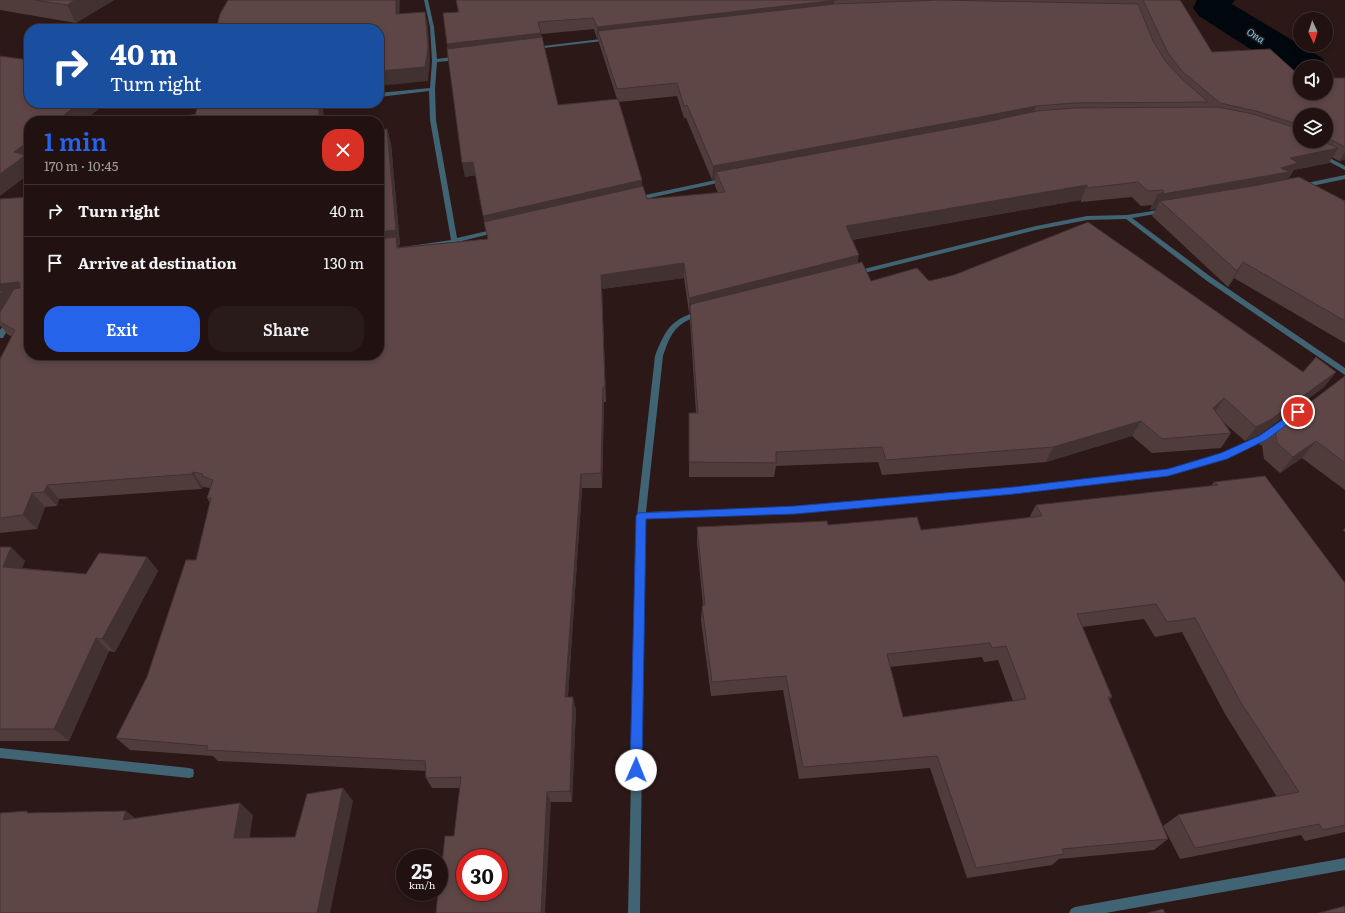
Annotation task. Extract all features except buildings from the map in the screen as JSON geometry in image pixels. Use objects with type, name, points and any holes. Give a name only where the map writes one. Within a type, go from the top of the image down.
[{"type":"street","points":[[426,0],[432,27],[435,61],[432,89],[433,120],[454,241]]},
{"type":"street","points":[[527,49],[618,38]]},
{"type":"street","points":[[435,61],[466,57]]},
{"type":"street","points":[[384,94],[432,89]]},
{"type":"street","points":[[195,116],[210,114]]},
{"type":"street","points":[[1316,152],[1345,168]]},
{"type":"street","points":[[1298,187],[1345,177]]},
{"type":"street","points":[[630,200],[735,178]]},
{"type":"street","points":[[850,274],[1036,228],[1087,218],[1127,217],[1173,209]]},
{"type":"street","points":[[1127,217],[1209,279],[1345,372]]},
{"type":"street","points":[[402,248],[454,241],[501,230]]},
{"type":"street","points":[[634,913],[641,516],[659,356],[666,337],[673,325],[689,316],[705,312]]},
{"type":"street","points":[[0,336],[11,318]]},
{"type":"street","points":[[641,516],[795,510],[1014,491],[1168,473],[1224,456],[1263,438],[1282,424]]},
{"type":"street","points":[[0,753],[189,772]]},
{"type":"street","points":[[1075,913],[1345,864]]},
{"type":"waterway","name":"Ona","points":[[1216,0],[1212,8],[1296,60]]},
{"type":"route","points":[[636,770],[641,516],[795,510],[1014,491],[1168,473],[1224,456],[1263,438],[1298,412]]}]
